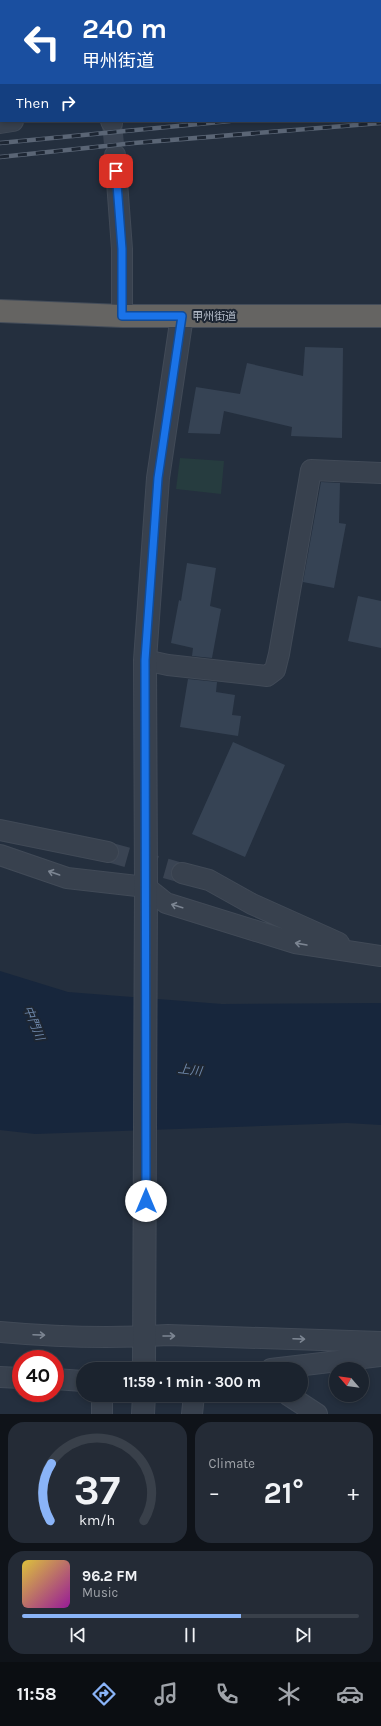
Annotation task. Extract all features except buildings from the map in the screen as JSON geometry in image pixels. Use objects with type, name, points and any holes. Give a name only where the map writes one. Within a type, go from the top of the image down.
[{"type":"highway","name":"甲州街道","points":[[0,311],[122,316],[381,316]]},
{"type":"street","points":[[115,155],[122,249],[122,316]]},
{"type":"street","points":[[144,1362],[146,896],[145,660],[158,478],[182,316]]},
{"type":"street","points":[[145,660],[168,665],[267,676],[275,670],[311,470],[381,473]]},
{"type":"street","points":[[0,830],[108,852]]},
{"type":"street","points":[[0,855],[67,878],[146,896],[295,943],[372,955]]},
{"type":"street","points":[[182,873],[209,880],[252,904],[372,955]]},
{"type":"street","points":[[0,1332],[36,1336],[145,1332],[168,1335],[381,1342]]},
{"type":"street","points":[[308,1365],[381,1356]]},
{"type":"street","points":[[0,1377],[12,1378]]},
{"type":"street","points":[[64,1380],[76,1381]]},
{"type":"street","points":[[102,1402],[102,1414]]},
{"type":"street","points":[[143,1414],[144,1402]]},
{"type":"street","points":[[192,1414],[193,1402]]},
{"type":"street","points":[[299,1402],[317,1414]]},
{"type":"green space","points":[[180,458],[224,461],[221,494],[176,489]]},
{"type":"water","points":[[0,971],[68,992],[222,1004],[381,1003],[381,1125],[347,1123],[35,1134],[0,1130]]},
{"type":"tunnel","points":[[112,123],[115,155]]},
{"type":"tunnel","points":[[108,852],[182,873]]},
{"type":"railway","points":[[0,143],[220,122]]},
{"type":"railway","points":[[0,157],[134,143],[381,123]]},
{"type":"route","points":[[116,171],[122,249],[122,316],[182,316],[158,478],[145,660],[146,1201]]},
{"type":"water label","name":"中門川","points":[[34,1023]]},
{"type":"water label","name":"上川","points":[[190,1070]]}]
